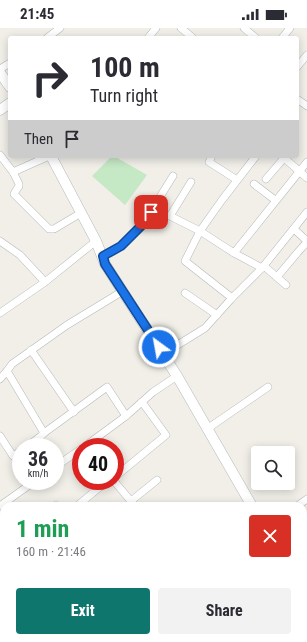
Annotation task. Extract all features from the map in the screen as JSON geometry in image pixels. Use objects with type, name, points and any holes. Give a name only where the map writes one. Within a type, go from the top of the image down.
[{"type":"street","points":[[47,28],[50,36],[60,28]]},
{"type":"street","points":[[180,28],[190,36]]},
{"type":"street","points":[[244,28],[254,33]]},
{"type":"street","points":[[284,36],[290,28]]},
{"type":"street","points":[[299,65],[307,55]]},
{"type":"street","points":[[0,73],[8,84]]},
{"type":"street","points":[[0,155],[13,172],[19,186],[14,194],[50,229],[54,229],[81,213]]},
{"type":"street","points":[[13,172],[45,158]]},
{"type":"street","points":[[51,158],[96,241],[105,264],[177,376],[250,502]]},
{"type":"street","points":[[211,158],[209,162],[237,180]]},
{"type":"street","points":[[232,298],[185,261],[200,231],[254,158]]},
{"type":"street","points":[[266,179],[282,158]]},
{"type":"street","points":[[284,158],[307,178]]},
{"type":"street","points":[[234,253],[307,162]]},
{"type":"street","points":[[103,256],[121,246],[143,224],[173,176]]},
{"type":"street","points":[[191,182],[170,216],[200,231],[234,253],[263,267],[286,285]]},
{"type":"street","points":[[254,184],[275,200]]},
{"type":"street","points":[[163,354],[206,328],[232,298],[263,267],[307,212]]},
{"type":"street","points":[[277,278],[307,242],[294,229]]},
{"type":"street","points":[[0,241],[20,255],[45,282]]},
{"type":"street","points":[[1,310],[45,282],[96,241]]},
{"type":"street","points":[[0,378],[12,364],[67,325],[123,291]]},
{"type":"street","points":[[185,293],[217,316]]},
{"type":"street","points":[[32,350],[74,412]]},
{"type":"street","points":[[7,371],[44,433]]},
{"type":"street","points":[[97,438],[126,416],[153,392],[177,376]]},
{"type":"street","points":[[38,438],[107,387],[126,416]]},
{"type":"street","points":[[207,429],[268,387]]},
{"type":"street","points":[[124,470],[166,435],[142,402]]},
{"type":"street","points":[[0,436],[12,454]]},
{"type":"street","points":[[135,502],[157,480]]},
{"type":"street","points":[[7,502],[23,490]]},
{"type":"street","points":[[82,502],[96,490]]},
{"type":"street","points":[[121,490],[131,502]]},
{"type":"green space","points":[[110,158],[117,158],[147,175],[125,205],[92,176]]},
{"type":"route","points":[[151,212],[143,224],[121,246],[103,256],[105,264],[159,347]]}]
